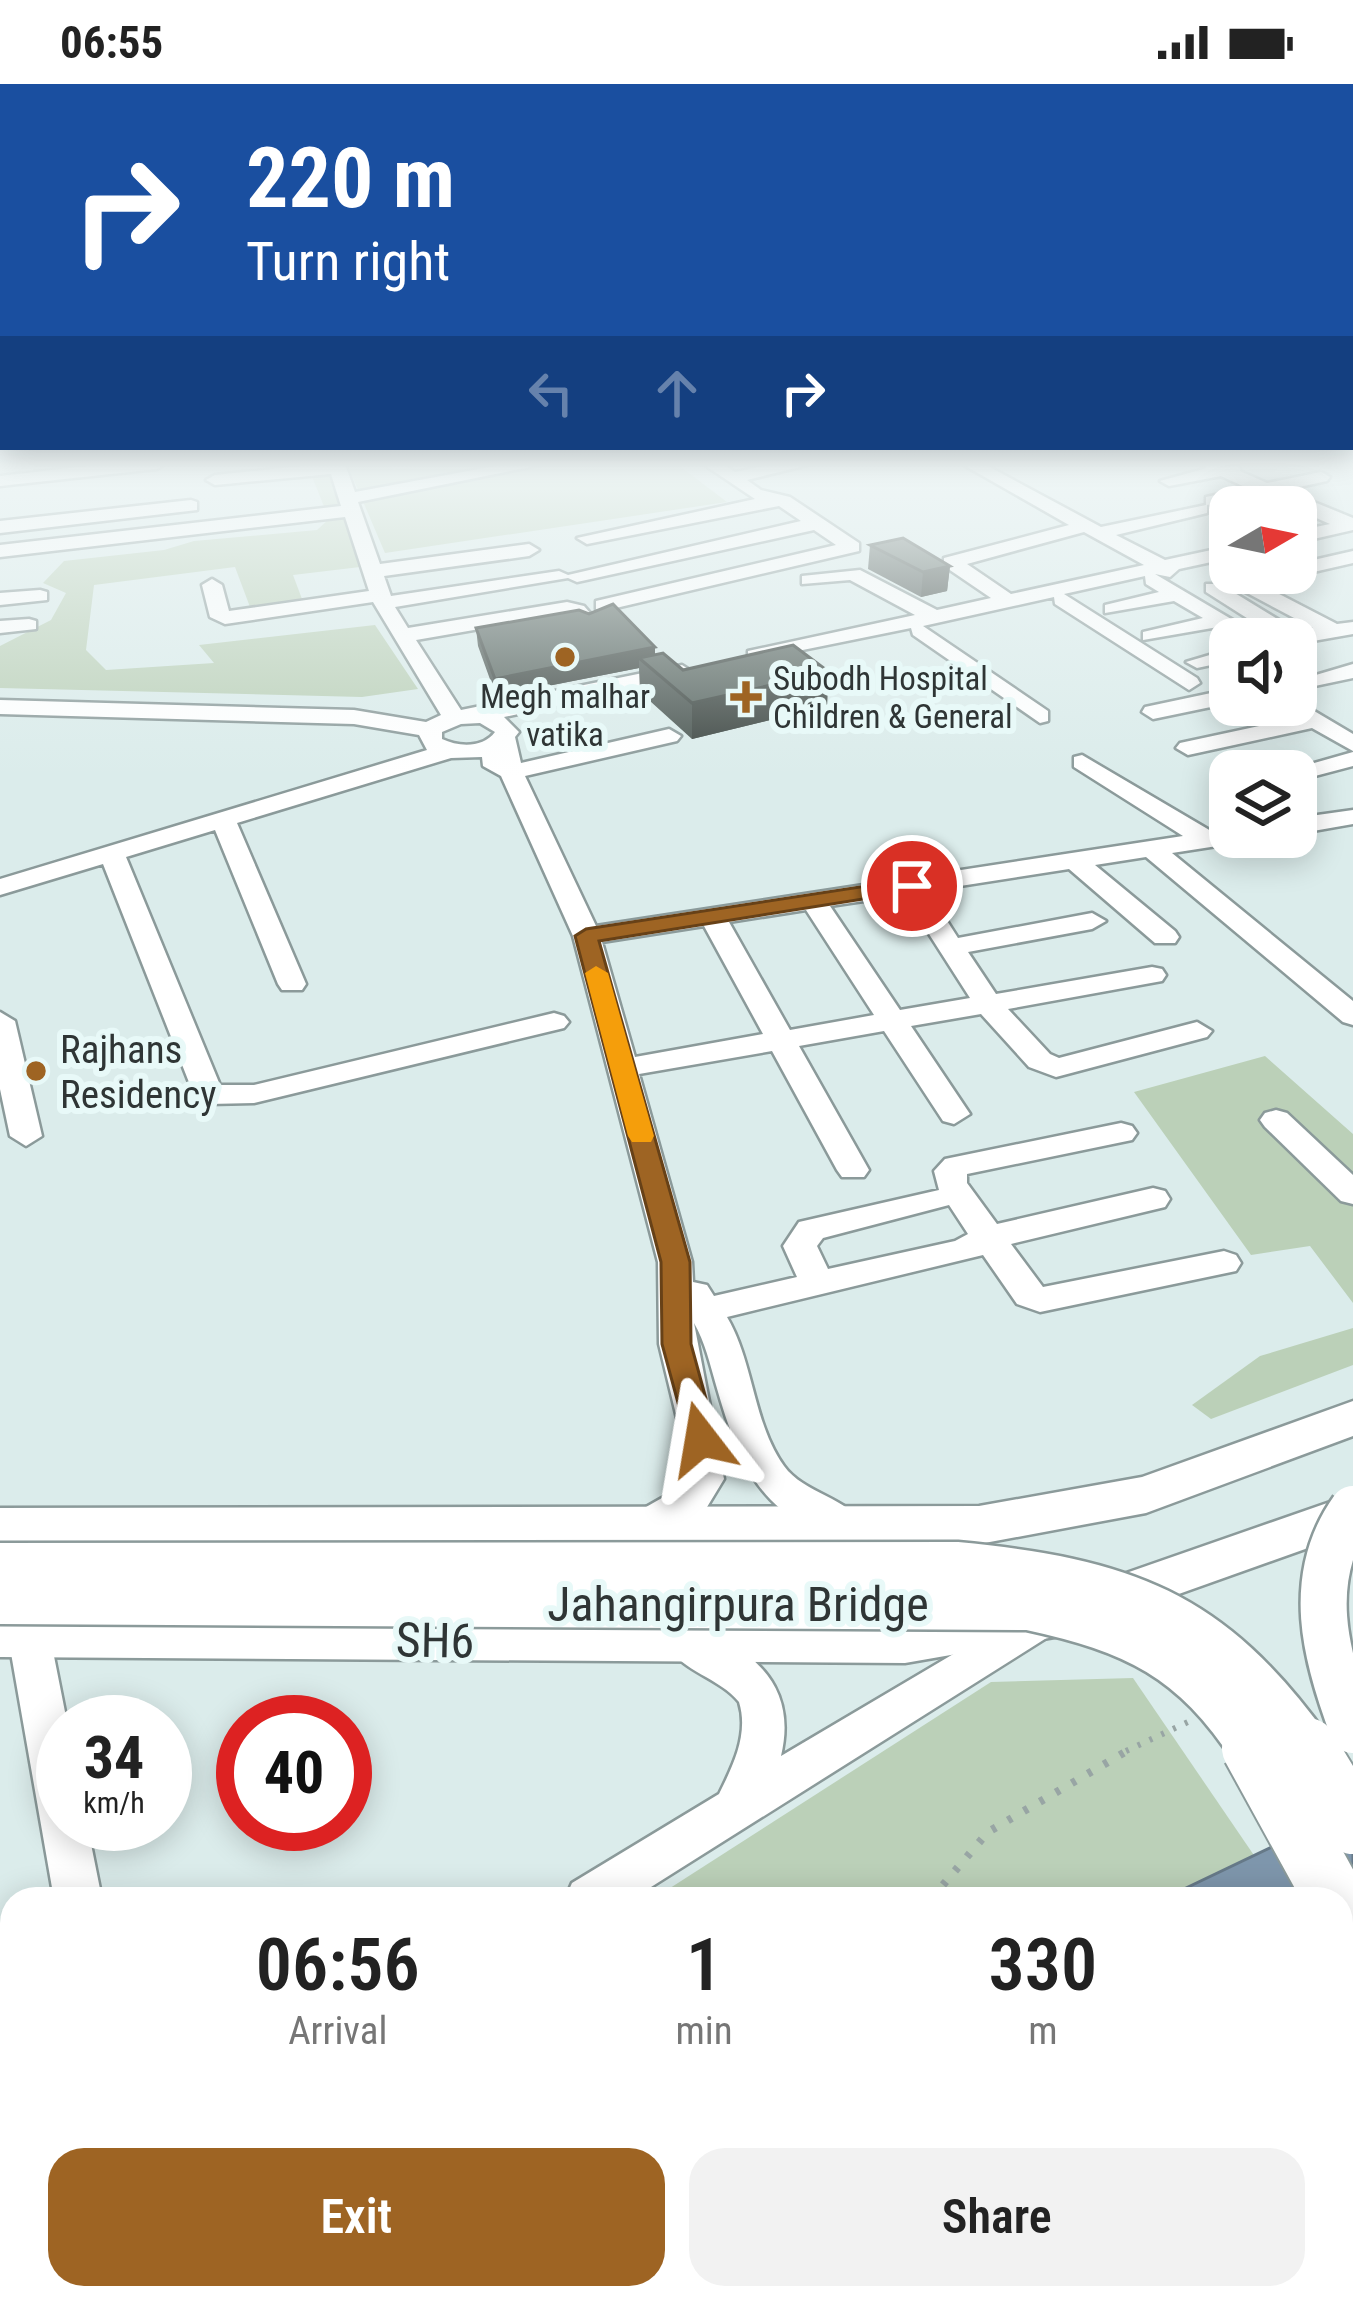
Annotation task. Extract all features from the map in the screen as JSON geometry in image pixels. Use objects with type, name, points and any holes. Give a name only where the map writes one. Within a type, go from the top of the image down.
[{"type":"main road","points":[[0,1527],[979,1526],[1146,1495],[1353,1418]]},
{"type":"main road","points":[[1353,1511],[1328,1560],[1323,1614],[1336,1687],[1353,1730]]},
{"type":"main road","name":"SH6","points":[[10,1624],[663,1642],[905,1642],[1033,1625],[1353,1511]]},
{"type":"main road","name":"Jahangirpura Bridge","points":[[0,1566],[956,1565],[1027,1569],[1092,1581],[1148,1602],[1245,1668],[1316,1760],[1353,1824]]},
{"type":"main road","name":"Jahangirpura Bridge","points":[[10,1624],[960,1605],[1049,1611],[1110,1625],[1156,1652],[1208,1694],[1248,1740],[1281,1789],[1329,1887]]},
{"type":"street","points":[[373,568],[382,599],[406,635],[449,732]]},
{"type":"street","points":[[374,571],[397,568]]},
{"type":"street","points":[[212,584],[220,617],[225,618],[608,568]]},
{"type":"street","points":[[702,568],[719,579]]},
{"type":"street","points":[[406,635],[567,608],[595,613],[769,568]]},
{"type":"street","points":[[960,568],[1008,601]]},
{"type":"street","points":[[1150,568],[1217,618]]},
{"type":"street","points":[[1112,609],[1192,568]]},
{"type":"street","points":[[708,604],[845,572],[927,624],[1040,716]]},
{"type":"street","points":[[927,624],[1008,601],[1209,575]]},
{"type":"street","points":[[0,577],[27,576]]},
{"type":"street","points":[[0,887],[399,765],[449,732],[927,624],[1167,579]]},
{"type":"street","points":[[1222,594],[1259,618]]},
{"type":"street","points":[[1280,594],[1347,627]]},
{"type":"street","points":[[1300,594],[1347,627]]},
{"type":"street","points":[[0,599],[40,596]]},
{"type":"street","points":[[1062,600],[1193,673],[1209,665]]},
{"type":"street","points":[[1150,636],[1209,623]]},
{"type":"street","points":[[0,627],[29,625]]},
{"type":"street","points":[[1317,633],[1347,627]]},
{"type":"street","points":[[0,707],[354,717],[449,732],[488,749],[524,719],[721,670]]},
{"type":"street","points":[[1317,679],[1353,671]]},
{"type":"street","points":[[0,695],[368,705],[433,715],[449,732],[511,772],[669,736]]},
{"type":"street","points":[[1153,712],[1209,700]]},
{"type":"street","points":[[1317,720],[1353,744]]},
{"type":"street","points":[[449,732],[499,722],[506,736],[511,772],[586,936],[675,1262],[676,1344],[701,1439],[705,1479],[690,1501],[646,1526],[663,1642],[731,1661],[749,1678],[762,1703],[766,1729],[755,1771],[733,1813]]},
{"type":"street","points":[[1188,748],[1289,726]]},
{"type":"street","points":[[1317,768],[1353,759]]},
{"type":"street","points":[[1082,761],[1209,833]]},
{"type":"street","points":[[1317,823],[1353,817]]},
{"type":"street","points":[[224,819],[292,985]]},
{"type":"street","points":[[586,936],[1209,839]]},
{"type":"street","points":[[1150,848],[1353,1016]]},
{"type":"street","points":[[112,853],[209,1095],[254,1094],[554,1022]]},
{"type":"street","points":[[1074,860],[1165,937]]},
{"type":"street","points":[[912,886],[990,1006],[1034,1062],[1056,1068],[1197,1030]]},
{"type":"street","points":[[813,900],[954,1114]]},
{"type":"street","points":[[713,917],[853,1170]]},
{"type":"street","points":[[952,947],[1092,921]]},
{"type":"street","points":[[622,1067],[892,1024],[1152,975]]},
{"type":"street","points":[[3,1053],[26,1136]]},
{"type":"street","points":[[1276,1120],[1353,1193]]},
{"type":"street","points":[[1120,1133],[950,1171],[951,1184],[1029,1295],[1040,1300],[1224,1264]]},
{"type":"street","points":[[705,1310],[965,1250],[987,1238],[1154,1199]]},
{"type":"street","points":[[818,1284],[800,1246],[811,1230],[935,1200]]},
{"type":"street","points":[[675,1262],[720,1336],[750,1437],[770,1477],[795,1502],[844,1526],[851,1642]]},
{"type":"street","points":[[10,1624],[36,1721]]},
{"type":"street","points":[[610,1887],[1033,1625]]},
{"type":"street","points":[[69,1851],[76,1887]]},
{"type":"path","points":[[942,1887],[988,1832],[1099,1764],[1205,1713]]},
{"type":"green space","points":[[57,568],[228,568],[94,585],[86,650],[106,670],[214,663],[199,645],[375,625],[418,689],[362,697],[0,688],[0,646],[51,620],[66,593],[43,583]]},
{"type":"green space","points":[[235,568],[353,568],[293,575],[302,599],[250,607]]},
{"type":"green space","points":[[1265,1056],[1353,1134],[1353,1303],[1310,1246],[1251,1255],[1134,1092]]},
{"type":"green space","points":[[1353,1328],[1353,1365],[1211,1419],[1192,1405],[1260,1356]]},
{"type":"green space","points":[[1133,1678],[1264,1870],[1232,1887],[672,1887],[991,1682]]},
{"type":"water","points":[[1353,1808],[1353,1887],[1188,1887]]},
{"type":"building","points":[[613,604],[655,647],[495,679],[476,628],[579,610],[589,614]]},
{"type":"building","points":[[793,645],[829,672],[692,703],[639,658],[663,653],[683,670]]},
{"type":"slow traffic","points":[[596,973],[641,1136]]},
{"type":"place","name":"Megh malhar vatika","points":[[565,657]]},
{"type":"place","name":"Subodh Hospital Children & General","points":[[746,697]]},
{"type":"place","name":"Rajhans Residency","points":[[36,1071]]},
{"type":"route","points":[[701,1439],[676,1344],[675,1262],[586,936],[912,886]]}]
